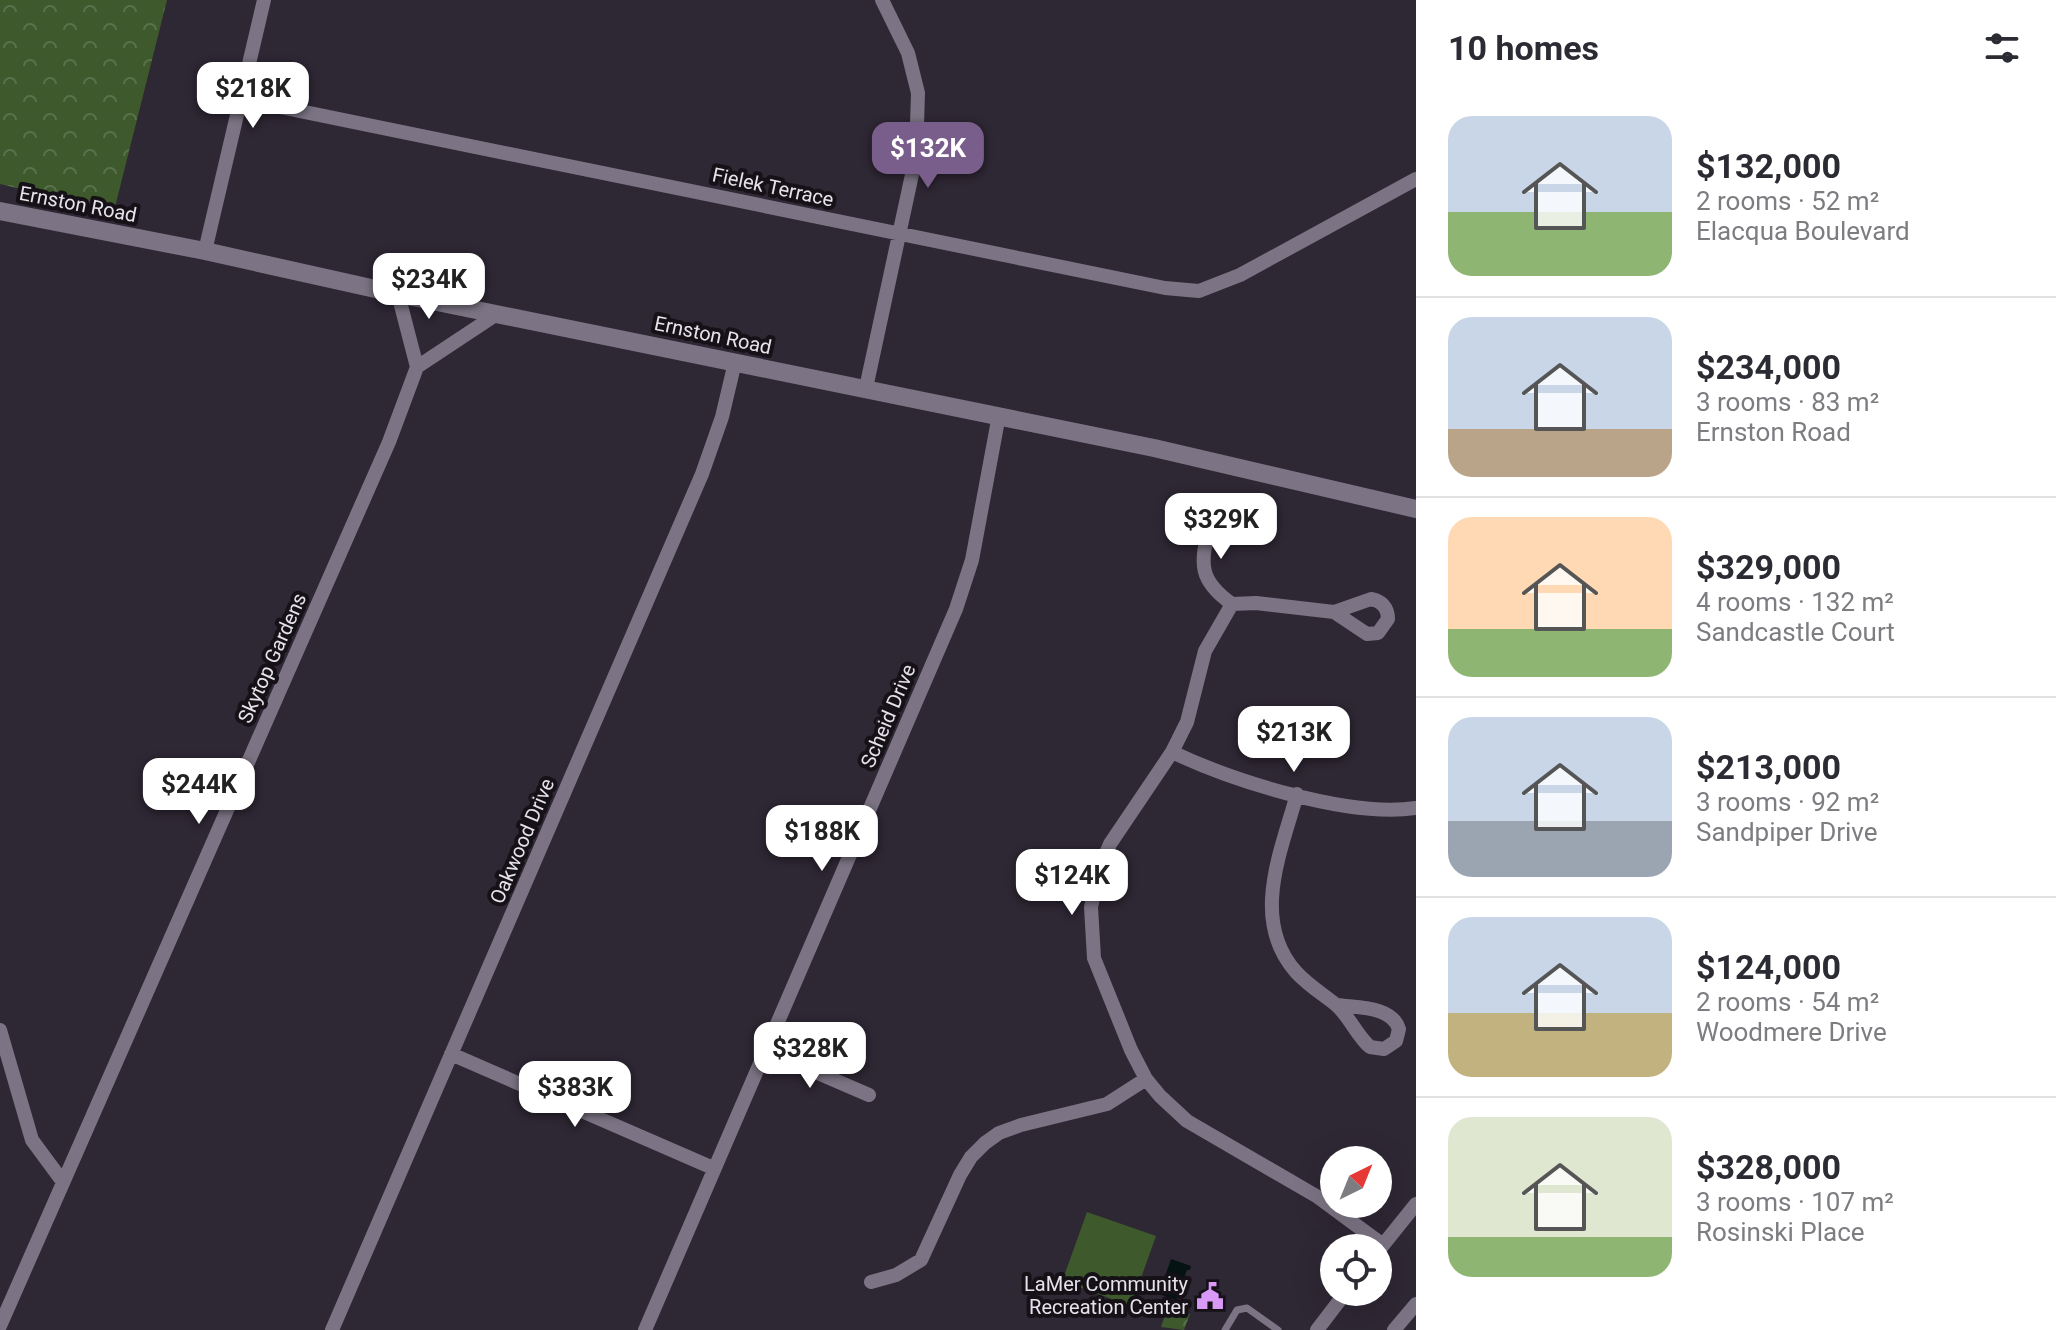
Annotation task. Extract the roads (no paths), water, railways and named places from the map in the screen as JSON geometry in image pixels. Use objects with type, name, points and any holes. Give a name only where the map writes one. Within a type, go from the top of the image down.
[{"type":"street","points":[[205,251],[264,0]]},
{"type":"street","points":[[866,388],[916,156],[918,93],[908,53],[882,0]]},
{"type":"street","name":"Fielek Terrace","points":[[241,99],[1165,288],[1199,291],[1240,275],[1416,179]]},
{"type":"street","name":"Ernston Road","points":[[0,211],[999,415],[1416,509]]},
{"type":"street","points":[[398,294],[417,367],[497,314]]},
{"type":"street","name":"Oakwood Drive","points":[[332,1330],[702,474],[722,417],[735,362]]},
{"type":"street","name":"Skytop Gardens","points":[[0,1326],[389,442],[417,367]]},
{"type":"street","name":"Scheid Drive","points":[[645,1330],[965,585],[999,415]]},
{"type":"street","points":[[1210,521],[1202,562],[1206,579],[1216,593],[1232,604],[1256,603],[1334,612]]},
{"type":"street","points":[[1232,604],[1205,651],[1187,722],[1172,752],[1110,844],[1101,864],[1091,907],[1094,958],[1103,986],[1146,1079],[1187,1121],[1318,1197],[1363,1234]]},
{"type":"street","points":[[1172,752],[1201,766],[1351,808],[1379,811],[1416,808]]},
{"type":"street","points":[[1297,794],[1274,880],[1271,921],[1284,956],[1308,984],[1337,1005]]},
{"type":"street","points":[[0,1030],[32,1140],[63,1182]]},
{"type":"street","points":[[767,1051],[869,1095]]},
{"type":"street","points":[[451,1054],[713,1168]]},
{"type":"street","points":[[871,1282],[896,1275],[921,1260],[960,1175],[971,1157],[985,1143],[999,1133],[1021,1125],[1107,1104],[1146,1079]]},
{"type":"street","points":[[1391,1234],[1416,1204]]},
{"type":"street","points":[[1394,1330],[1416,1304]]},
{"type":"street","points":[[1317,1330],[1335,1306]]},
{"type":"lane","points":[[1225,1330],[1237,1310],[1247,1308],[1278,1330]]},
{"type":"place","name":"LaMer Community Recreation Center","points":[[1210,1296]]}]
